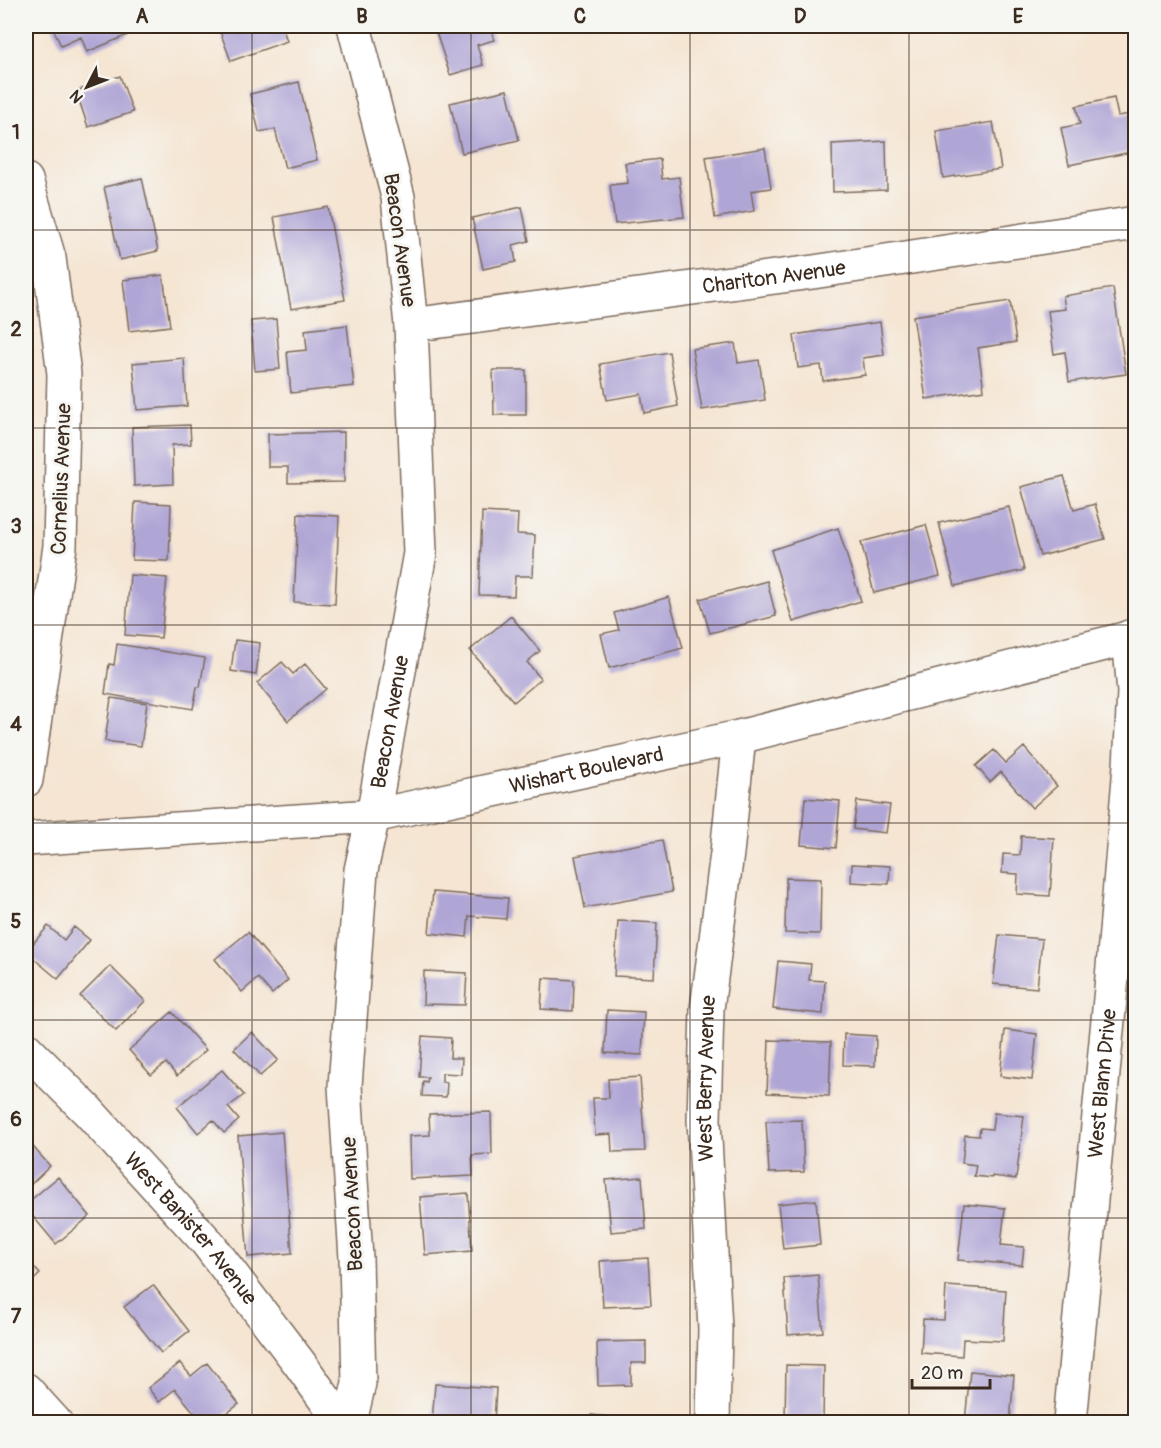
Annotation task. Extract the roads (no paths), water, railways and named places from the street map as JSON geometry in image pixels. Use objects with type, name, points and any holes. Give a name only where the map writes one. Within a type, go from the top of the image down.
[{"type":"street","name":"Beacon Avenue","points":[[350,1422],[359,1383],[356,1258],[345,1086],[361,870],[373,816],[420,553],[411,325],[398,196],[354,26]]},
{"type":"street","name":"Cornelius Avenue","points":[[26,180],[49,258],[64,374],[60,546],[26,780]]},
{"type":"street","name":"Chariton Avenue","points":[[411,325],[813,272],[1136,223]]},
{"type":"street","name":"Wishart Boulevard","points":[[26,839],[373,816],[739,737],[1132,637]]},
{"type":"street","name":"West Blann Drive","points":[[1070,1422],[1124,968],[1134,692],[1132,637]]},
{"type":"street","name":"West Berry Avenue","points":[[713,1422],[715,1329],[704,1120],[707,1009],[739,737]]},
{"type":"street","name":"West Banister Avenue","points":[[26,1049],[88,1111],[206,1241],[300,1364],[341,1422]]},
{"type":"street","points":[[26,1390],[55,1422]]}]
